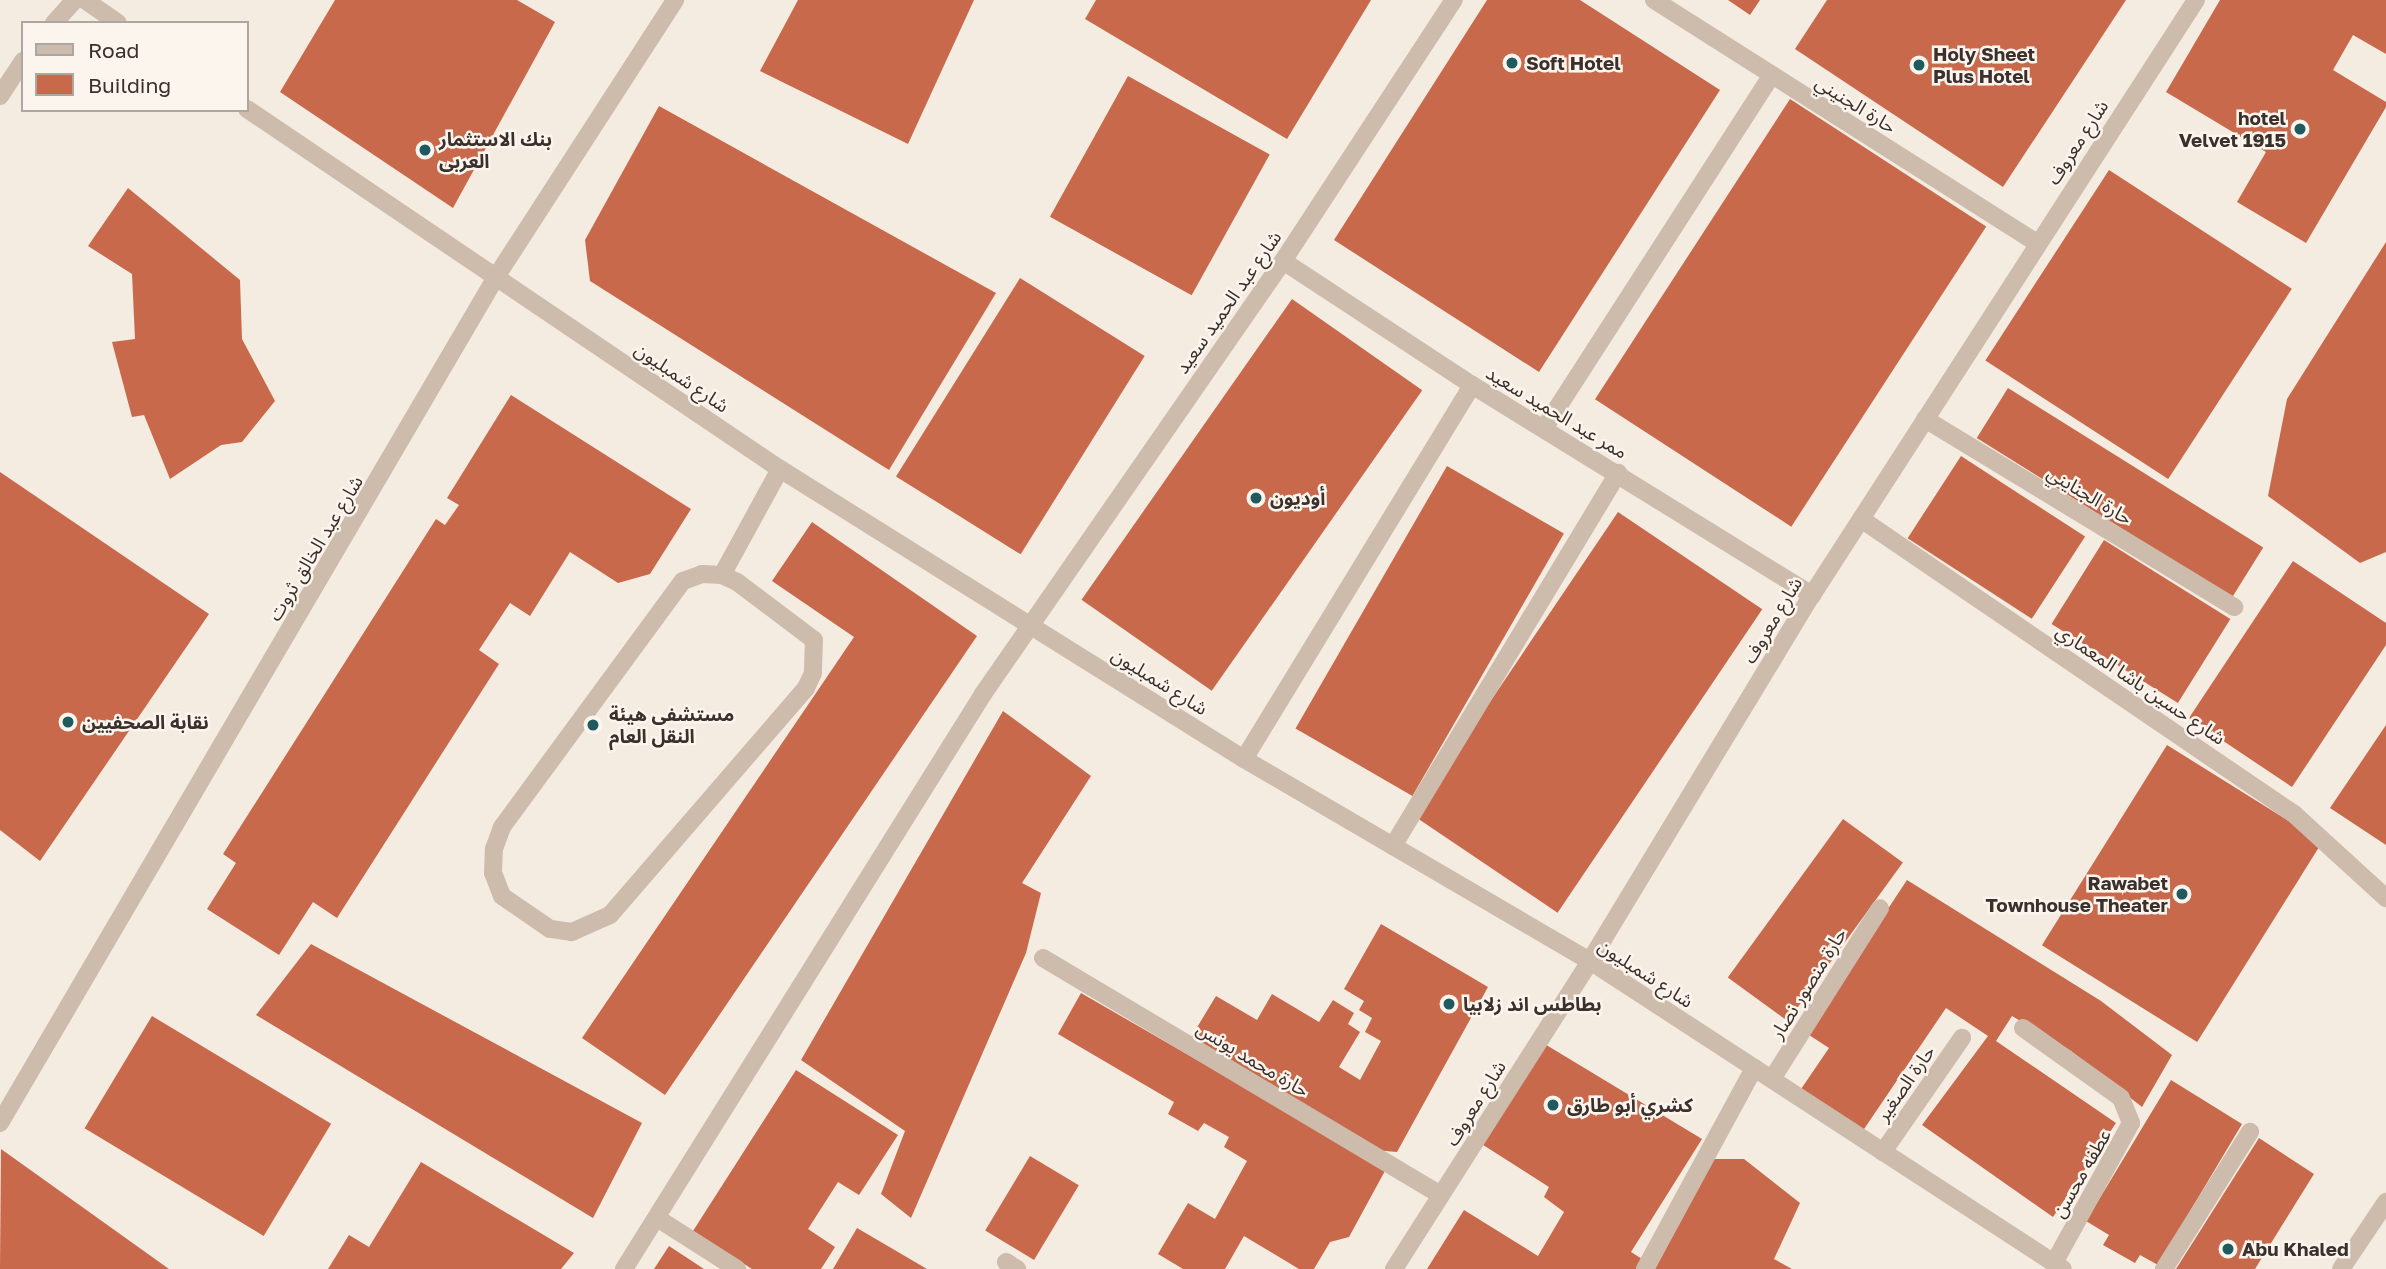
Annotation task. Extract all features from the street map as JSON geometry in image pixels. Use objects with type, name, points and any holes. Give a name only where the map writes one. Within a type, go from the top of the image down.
[{"type":"street","points":[[56,21],[75,0]]},
{"type":"street","points":[[85,0],[115,21]]},
{"type":"street","name":"شارع عبد الخالق ثروت","points":[[0,1123],[496,277],[675,0]]},
{"type":"street","name":"شارع عبد الحميد سعيد","points":[[624,1269],[1031,624],[1283,261],[1454,0]]},
{"type":"street","name":"حارة الجنيني","points":[[1654,0],[2036,242]]},
{"type":"street","name":"شارع معروف","points":[[1394,1269],[1590,961],[1812,594],[2036,242],[2196,0]]},
{"type":"street","points":[[0,96],[21,64]]},
{"type":"street","points":[[1545,427],[1771,76]]},
{"type":"street","name":"شارع شمبليون","points":[[248,110],[780,469],[1244,759],[1590,961],[2058,1266]]},
{"type":"street","name":"ممر عبد الحميد سعيد","points":[[1283,261],[1472,385],[1545,427],[1812,594]]},
{"type":"street","points":[[1244,759],[1472,385]]},
{"type":"street","name":"حارة الجنايني","points":[[1924,419],[2234,607]]},
{"type":"street","points":[[722,575],[780,469]]},
{"type":"street","points":[[1393,846],[1618,473]]},
{"type":"street","name":"شارع حسين باشا المعماري","points":[[1861,519],[2294,814],[2386,898]]},
{"type":"street","points":[[702,573],[722,575],[814,640],[816,656],[806,688],[610,915],[572,932],[550,929],[502,896],[493,873],[494,849],[502,827],[682,580],[702,573]]},
{"type":"street","name":"حارة منصور نصار","points":[[1772,1079],[1880,908]]},
{"type":"street","name":"حارة محمد يونس","points":[[1044,958],[1441,1195]]},
{"type":"street","name":"عطفه محسن","points":[[2023,1028],[2120,1098],[2131,1123],[2058,1266]]},
{"type":"street","name":"حارة الصغير","points":[[1883,1152],[1962,1038]]},
{"type":"street","points":[[1645,1269],[1754,1068]]},
{"type":"street","points":[[2164,1269],[2250,1132]]},
{"type":"street","points":[[2341,1269],[2386,1202]]},
{"type":"street","points":[[657,1218],[737,1269]]},
{"type":"building","name":"بنك الاستثمار العربى","points":[[335,0],[517,0],[555,22],[453,208],[280,92]]},
{"type":"building","points":[[798,0],[974,0],[908,144],[760,71]]},
{"type":"building","points":[[1096,0],[1371,0],[1287,139],[1085,19]]},
{"type":"building","points":[[1487,0],[1580,0],[1720,90],[1539,372],[1334,240]]},
{"type":"building","points":[[1728,0],[1760,0],[1750,15]]},
{"type":"building","points":[[1827,0],[2126,0],[2003,187],[1795,49]]},
{"type":"building","name":"hotel Velvet 1915","points":[[2220,0],[2386,0],[2386,54],[2353,35],[2333,70],[2386,102],[2386,107],[2306,243],[2237,202],[2266,152],[2166,92]]},
{"type":"building","points":[[1128,76],[1270,155],[1192,295],[1050,217]]},
{"type":"building","points":[[1790,99],[1986,226],[1791,527],[1595,399]]},
{"type":"building","points":[[659,106],[996,293],[889,470],[590,281],[585,240]]},
{"type":"building","points":[[2109,170],[2292,289],[2168,479],[1985,360]]},
{"type":"building","points":[[128,188],[240,280],[242,339],[275,401],[242,442],[221,445],[170,479],[144,415],[132,417],[112,342],[135,339],[132,274],[88,246]]},
{"type":"building","points":[[2386,242],[2386,552],[2360,563],[2268,496],[2287,399]]},
{"type":"building","points":[[1020,278],[1145,356],[1021,554],[896,476]]},
{"type":"building","name":"أوديون","points":[[1292,299],[1422,390],[1212,691],[1081,600]]},
{"type":"building","points":[[2008,388],[2263,548],[2232,598],[1977,438]]},
{"type":"building","points":[[511,395],[691,509],[650,574],[618,583],[570,552],[530,616],[510,603],[479,650],[499,664],[337,918],[313,902],[279,955],[207,909],[236,863],[223,854],[436,519],[445,525],[459,505],[447,498]]},
{"type":"building","points":[[1961,456],[2085,537],[2032,619],[1908,538]]},
{"type":"building","points":[[1447,466],[1564,534],[1412,796],[1296,728]]},
{"type":"building","name":"نقابة الصحفيين","points":[[0,472],[209,614],[40,861],[0,830]]},
{"type":"building","points":[[1618,512],[1762,609],[1558,913],[1413,815]]},
{"type":"building","points":[[812,522],[977,636],[665,1095],[582,1038],[854,637],[772,581]]},
{"type":"building","points":[[2104,540],[2230,619],[2178,703],[2052,624]]},
{"type":"building","points":[[2293,561],[2386,623],[2386,645],[2292,787],[2189,718]]},
{"type":"building","points":[[1003,711],[1091,776],[1022,883],[1041,893],[1026,953],[911,1218],[881,1194],[905,1131],[801,1060]]},
{"type":"building","points":[[2386,725],[2386,845],[2330,808]]},
{"type":"building","name":"Rawabet Townhouse Theater","points":[[2167,745],[2322,842],[2197,1042],[2042,945]]},
{"type":"building","points":[[1843,819],[1903,862],[1788,1021],[1728,978]]},
{"type":"building","points":[[1907,880],[2101,1001],[2172,1055],[2142,1107],[2071,1051],[2012,1016],[1996,1041],[2116,1123],[2053,1217],[1922,1125],[1988,1036],[1946,1008],[1860,1135],[1799,1092],[1829,1048],[1806,1033]]},
{"type":"building","points":[[1381,924],[1488,987],[1397,1152],[1375,1150],[1190,1039],[1216,996],[1257,1020],[1272,994],[1319,1022],[1333,1000],[1354,1013],[1348,1024],[1360,1032],[1339,1067],[1360,1080],[1381,1041],[1365,1032],[1372,1018],[1359,1010],[1364,1001],[1344,989]]},
{"type":"building","points":[[311,944],[642,1123],[593,1218],[256,1015]]},
{"type":"building","points":[[1081,993],[1386,1169],[1349,1237],[1330,1242],[1314,1269],[1299,1269],[1244,1236],[1225,1269],[1183,1269],[1158,1254],[1188,1203],[1215,1219],[1247,1161],[1224,1147],[1229,1137],[1204,1123],[1198,1131],[1168,1114],[1174,1102],[1058,1034]]},
{"type":"building","points":[[152,1016],[331,1124],[264,1236],[85,1128]]},
{"type":"building","points":[[1543,1043],[1702,1139],[1631,1252],[1642,1259],[1637,1269],[1427,1269],[1464,1210],[1538,1256],[1564,1212],[1544,1197],[1549,1187],[1480,1143]]},
{"type":"building","points":[[796,1070],[898,1135],[859,1195],[838,1182],[808,1229],[835,1247],[821,1269],[752,1269],[693,1231]]},
{"type":"building","points":[[2171,1080],[2242,1124],[2158,1265],[2140,1255],[2135,1263],[2103,1245],[2109,1235],[2086,1221]]},
{"type":"building","points":[[2259,1138],[2314,1174],[2255,1269],[2176,1269]]},
{"type":"building","points":[[1,1149],[169,1269],[0,1269]]},
{"type":"building","points":[[1030,1156],[1079,1185],[1034,1260],[985,1231]]},
{"type":"building","points":[[1713,1159],[1744,1159],[1800,1203],[1774,1259],[1792,1269],[1655,1269]]},
{"type":"building","points":[[421,1162],[574,1253],[561,1269],[328,1269],[349,1235],[369,1247]]},
{"type":"building","points":[[857,1228],[927,1269],[833,1269]]},
{"type":"building","points":[[669,1246],[704,1269],[654,1269]]},
{"type":"place","name":"Soft Hotel","points":[[1512,63]]},
{"type":"place","name":"Holy Sheet Plus Hotel","points":[[1919,65]]},
{"type":"place","name":"hotel Velvet 1915","points":[[2300,129]]},
{"type":"place","name":"بنك الاستثمار العربى","points":[[425,150]]},
{"type":"place","name":"أوديون","points":[[1256,498]]},
{"type":"place","name":"نقابة الصحفيين","points":[[68,722]]},
{"type":"place","name":"مستشفى هيئة النقل العام","points":[[593,725]]},
{"type":"place","name":"Rawabet Townhouse Theater","points":[[2182,894]]},
{"type":"place","name":"بطاطس اند زلابيا","points":[[1449,1004]]},
{"type":"place","name":"كشري أبو طارق","points":[[1553,1105]]},
{"type":"place","name":"Abu Khaled","points":[[2228,1249]]}]
